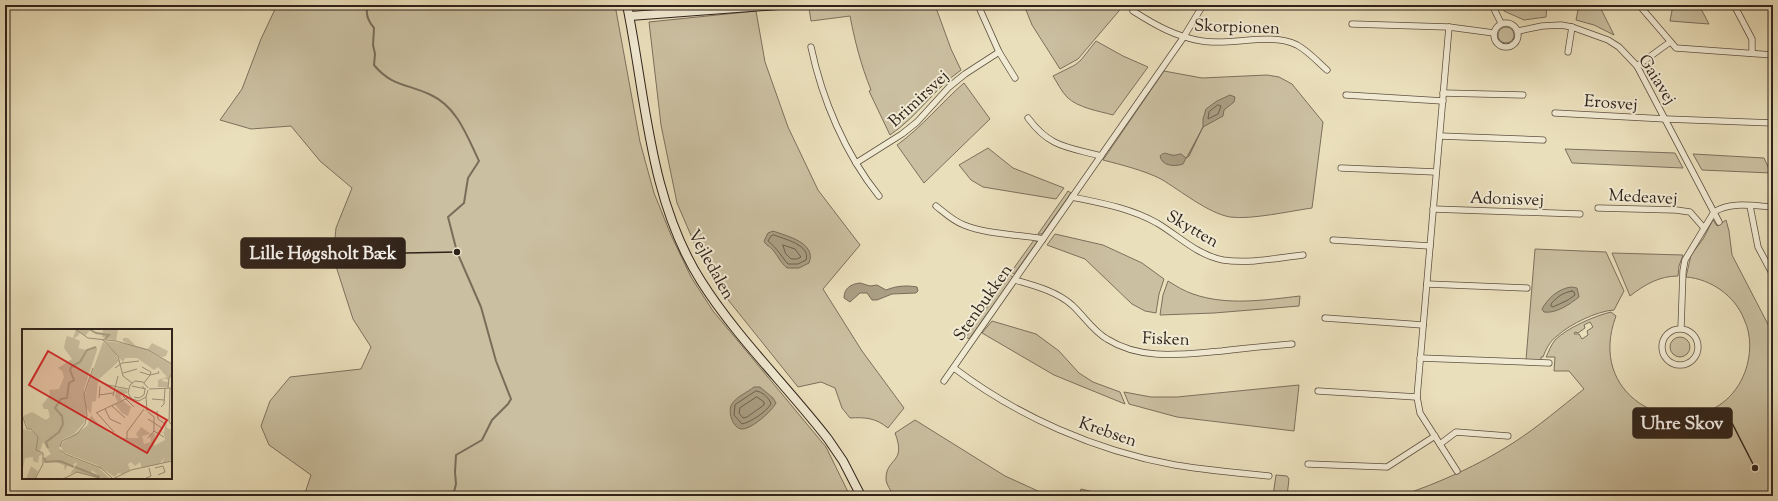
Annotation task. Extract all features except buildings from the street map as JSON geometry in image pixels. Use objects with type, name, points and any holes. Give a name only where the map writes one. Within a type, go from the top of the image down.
[{"type":"street","name":"Vejledalen","points":[[628,5],[653,152],[661,187],[684,250],[700,280],[722,312],[828,439],[843,461],[862,496]]},
{"type":"street","points":[[630,16],[779,5]]},
{"type":"street","points":[[978,5],[999,52],[1015,78]]},
{"type":"street","name":"Stenbukken","points":[[944,381],[1183,38],[1203,5]]},
{"type":"street","points":[[1492,5],[1501,23]]},
{"type":"street","points":[[1639,5],[1676,48],[1773,55]]},
{"type":"street","points":[[1734,5],[1752,39],[1752,53]]},
{"type":"street","points":[[1133,11],[1158,26],[1183,38]]},
{"type":"street","points":[[1501,23],[1509,23],[1516,27],[1518,31],[1517,41],[1507,47],[1500,46],[1497,43],[1494,33],[1496,27],[1501,23]]},
{"type":"street","points":[[1352,24],[1450,27],[1494,33]]},
{"type":"street","name":"Gaiavej","points":[[1518,31],[1542,26],[1561,25],[1597,35],[1619,47],[1637,66],[1719,222]]},
{"type":"street","points":[[1450,27],[1417,397],[1420,413],[1457,471]]},
{"type":"street","points":[[1568,52],[1572,27]]},
{"type":"street","name":"Skorpionen","points":[[1183,38],[1204,42],[1275,39],[1286,41],[1306,51],[1327,70]]},
{"type":"street","points":[[1637,66],[1670,42]]},
{"type":"street","points":[[811,47],[817,73],[830,109],[856,163],[879,196]]},
{"type":"street","name":"Brimirsvej","points":[[856,163],[902,134],[917,122],[949,87],[965,74],[999,52]]},
{"type":"street","points":[[1443,93],[1523,95]]},
{"type":"street","points":[[1346,95],[1443,101]]},
{"type":"street","name":"Erosvej","points":[[1555,112],[1666,119],[1773,123]]},
{"type":"street","points":[[1028,118],[1040,132],[1065,148],[1101,156]]},
{"type":"street","points":[[1440,136],[1543,140]]},
{"type":"street","points":[[1341,168],[1436,172]]},
{"type":"street","name":"Skytten","points":[[1072,197],[1115,206],[1138,214],[1158,224],[1207,256],[1240,261],[1303,255]]},
{"type":"street","points":[[936,206],[952,219],[964,225],[982,230],[1043,239]]},
{"type":"street","points":[[1681,328],[1683,272],[1685,260],[1714,212],[1720,208],[1734,206],[1773,207]]},
{"type":"street","points":[[1750,206],[1758,247],[1773,275]]},
{"type":"street","name":"Medeavej","points":[[1598,208],[1676,210],[1690,212],[1704,228]]},
{"type":"street","name":"Adonisvej","points":[[1433,209],[1580,214]]},
{"type":"street","points":[[1333,240],[1430,246]]},
{"type":"street","name":"Fisken","points":[[1014,280],[1058,295],[1072,305],[1106,339],[1136,352],[1177,355],[1292,344]]},
{"type":"street","points":[[1427,284],[1527,288]]},
{"type":"street","points":[[1325,318],[1423,325]]},
{"type":"street","points":[[1681,328],[1689,331],[1695,337],[1698,349],[1692,360],[1685,365],[1676,365],[1669,362],[1663,355],[1661,347],[1663,338],[1668,333],[1681,328]]},
{"type":"street","points":[[1420,358],[1549,363]]},
{"type":"street","name":"Krebsen","points":[[954,368],[1006,402],[1047,424],[1115,450],[1174,464],[1226,472],[1268,476]]},
{"type":"street","points":[[1318,391],[1417,397]]},
{"type":"street","points":[[1440,444],[1456,432],[1508,436]]},
{"type":"street","points":[[1308,464],[1387,467],[1435,436]]},
{"type":"shaded area","points":[[277,5],[615,5],[640,142],[654,193],[671,235],[691,277],[713,311],[826,447],[850,496],[304,496],[311,475],[269,445],[261,426],[270,401],[290,377],[361,369],[371,347],[353,319],[333,257],[336,228],[352,188],[320,161],[291,126],[251,129],[220,120],[242,89],[261,39]]},
{"type":"shaded area","points":[[843,5],[935,5],[951,49],[961,70],[942,86],[909,120],[890,135],[869,91],[871,90],[864,72],[850,16],[811,21],[809,8]]},
{"type":"shaded area","points":[[1024,5],[1124,5],[1078,59],[1060,69],[1032,25]]},
{"type":"shaded area","points":[[1502,5],[1547,5],[1546,17],[1524,20],[1504,11]]},
{"type":"shaded area","points":[[1579,5],[1599,5],[1614,35],[1594,25],[1576,20]]},
{"type":"shaded area","points":[[1673,5],[1699,5],[1709,24],[1670,21]]},
{"type":"shaded area","points":[[756,11],[765,62],[788,127],[818,190],[860,245],[823,289],[862,351],[904,408],[888,428],[879,422],[870,419],[850,418],[842,408],[835,388],[821,382],[798,387],[721,291],[699,254],[677,203],[661,125],[649,22]]},
{"type":"shaded area","points":[[1506,27],[1512,29],[1514,35],[1512,41],[1506,43],[1500,41],[1498,35],[1500,29]]},
{"type":"shaded area","points":[[1096,41],[1123,56],[1148,67],[1113,115],[1089,109],[1072,101],[1063,92],[1053,76],[1075,65],[1081,60]]},
{"type":"shaded area","points":[[1164,71],[1202,78],[1267,75],[1279,77],[1292,84],[1323,122],[1312,208],[1259,216],[1239,218],[1230,217],[1213,211],[1161,179],[1132,168],[1103,160]]},
{"type":"shaded area","points":[[964,83],[990,119],[924,183],[897,145],[915,131]]},
{"type":"shaded area","points":[[988,148],[1013,168],[1064,188],[1056,199],[983,187],[971,180],[959,165]]},
{"type":"shaded area","points":[[1565,149],[1675,153],[1683,168],[1572,163]]},
{"type":"shaded area","points":[[1693,154],[1764,158],[1771,173],[1702,170]]},
{"type":"shaded area","points":[[1068,191],[1071,193],[1042,234],[1038,234]]},
{"type":"shaded area","points":[[1713,220],[1717,226],[1726,220],[1732,255],[1773,334],[1773,496],[1400,496],[1458,473],[1500,451],[1549,417],[1584,389],[1569,371],[1554,371],[1555,357],[1546,357],[1555,340],[1566,331],[1589,319],[1604,314],[1611,312],[1616,316],[1610,349],[1616,377],[1633,398],[1655,411],[1681,416],[1706,412],[1729,397],[1745,372],[1747,366],[1750,346],[1747,325],[1735,303],[1721,290],[1704,281],[1686,277],[1691,255],[1703,239]],"holes":[[[1590,322],[1593,327],[1587,331],[1588,335],[1582,339],[1579,334],[1574,334],[1575,332],[1578,333],[1585,328],[1584,325]]]},
{"type":"shaded area","points":[[1055,234],[1103,245],[1142,263],[1164,279],[1159,294],[1156,313],[1145,311],[1132,304],[1085,259],[1047,245]]},
{"type":"shaded area","points":[[1034,240],[1037,242],[1014,274],[1011,272]]},
{"type":"shaded area","points":[[1535,249],[1606,252],[1624,291],[1614,310],[1584,319],[1562,331],[1548,345],[1543,357],[1541,357],[1541,361],[1526,360]]},
{"type":"shaded area","points":[[1612,253],[1683,255],[1679,266],[1678,276],[1658,279],[1630,296]]},
{"type":"shaded area","points":[[1010,275],[1013,277],[969,339],[966,337]]},
{"type":"shaded area","points":[[1168,281],[1190,293],[1219,300],[1246,301],[1300,296],[1299,306],[1214,313],[1160,315],[1163,295]]},
{"type":"shaded area","points":[[992,321],[1036,334],[1059,351],[1079,373],[1093,382],[1120,392],[1125,404],[1054,375],[982,333]]},
{"type":"shaded area","points":[[1676,337],[1684,337],[1690,343],[1690,351],[1684,357],[1676,357],[1670,351],[1670,343]]},
{"type":"shaded area","points":[[1299,385],[1294,431],[1177,417],[1129,404],[1124,392],[1151,397],[1177,397]]},
{"type":"shaded area","points":[[915,420],[1005,476],[1049,496],[894,496],[886,479],[889,467],[899,450],[895,433]]},
{"type":"shaded area","points":[[1276,475],[1287,476],[1289,479],[1287,496],[1273,496]]},
{"type":"shaded area","points":[[1081,489],[1111,496],[1078,496]]},
{"type":"water","points":[[1230,95],[1235,97],[1234,102],[1224,110],[1223,116],[1203,127],[1203,119],[1206,109],[1217,101]]},
{"type":"water","points":[[1203,127],[1189,156],[1186,158],[1187,157]]},
{"type":"water","points":[[1164,153],[1173,155],[1181,154],[1186,158],[1183,164],[1169,165],[1163,162],[1160,156]]},
{"type":"water","points":[[773,231],[793,238],[805,245],[809,250],[809,263],[799,268],[787,268],[764,241],[768,233]]},
{"type":"water","points":[[860,283],[870,286],[877,285],[886,290],[901,286],[913,286],[917,287],[918,291],[916,293],[892,294],[877,300],[872,300],[867,293],[860,293],[850,302],[844,298],[845,292],[849,287]]},
{"type":"water","points":[[1571,287],[1577,288],[1579,297],[1558,310],[1544,312],[1542,309],[1550,298],[1558,292]]},
{"type":"water","points":[[754,387],[760,387],[773,398],[776,403],[766,415],[756,423],[742,429],[736,426],[732,419],[730,411],[731,407],[736,399]]},
{"type":"waterway","points":[[368,5],[368,17],[374,28],[374,65],[380,72],[393,81],[423,91],[440,100],[448,107],[460,123],[479,161],[468,178],[464,203],[448,217],[457,252],[481,307],[496,361],[511,399],[492,420],[482,440],[456,455],[456,484],[453,496]]},
{"type":"place","name":"Lille Høgsholt Bæk","points":[[457,252]]},
{"type":"place","name":"Uhre Skov","points":[[1755,468]]}]
